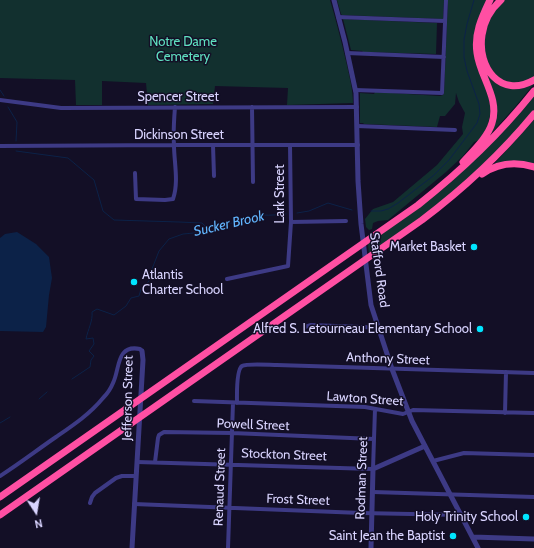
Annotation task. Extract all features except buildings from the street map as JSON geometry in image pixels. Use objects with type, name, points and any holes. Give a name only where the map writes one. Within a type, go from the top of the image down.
[{"type":"highway","points":[[397,220],[413,208],[456,169],[484,138],[491,127],[494,107],[492,97],[479,62],[476,43],[479,25],[490,0]]},
{"type":"highway","points":[[501,0],[489,15],[483,30],[482,47],[485,65],[489,73],[495,79],[507,85],[520,85],[534,80]]},
{"type":"highway","points":[[0,497],[397,220],[439,189],[501,130],[534,91]]},
{"type":"highway","points":[[0,515],[432,212],[472,179],[534,114]]},
{"type":"highway","points":[[452,196],[485,172],[495,167],[515,164],[523,164],[534,167]]},
{"type":"street","name":"Stafford Road","points":[[334,0],[355,90],[357,107],[358,181],[362,233],[371,306],[408,412],[478,548]]},
{"type":"street","points":[[355,90],[442,93],[446,0]]},
{"type":"street","points":[[338,17],[445,21]]},
{"type":"street","points":[[347,53],[444,57]]},
{"type":"street","name":"Spencer Street","points":[[0,100],[61,108],[357,107]]},
{"type":"street","points":[[135,174],[136,199],[171,200],[173,198],[176,172],[174,145],[175,107]]},
{"type":"street","points":[[252,107],[253,182]]},
{"type":"street","points":[[357,126],[455,130]]},
{"type":"street","points":[[213,145],[214,176]]},
{"type":"street","name":"Lark Street","points":[[226,279],[288,266],[291,222],[290,145]]},
{"type":"street","name":"Dickinson Street","points":[[0,146],[358,145]]},
{"type":"street","points":[[291,222],[346,221]]},
{"type":"street","points":[[305,327],[311,325],[411,329]]},
{"type":"street","name":"Jefferson Street","points":[[0,476],[87,414],[102,400],[114,382],[122,355],[133,348],[142,350],[143,360],[132,548]]},
{"type":"street","name":"Anthony Street","points":[[241,367],[255,364],[534,374]]},
{"type":"street","name":"Renaud Street","points":[[228,548],[232,434],[238,374],[241,367]]},
{"type":"street","points":[[505,412],[506,372]]},
{"type":"street","name":"Lawton Street","points":[[194,401],[365,407],[403,414],[413,410],[534,413]]},
{"type":"street","name":"Rodman Street","points":[[371,548],[375,409]]},
{"type":"street","name":"Powell Street","points":[[156,462],[158,438],[161,433],[170,432],[374,439]]},
{"type":"street","name":"Stockton Street","points":[[137,462],[374,469],[425,446]]},
{"type":"street","points":[[433,461],[464,453],[534,456]]},
{"type":"street","points":[[90,503],[95,493],[116,478],[122,476],[136,476]]},
{"type":"street","points":[[373,492],[534,497]]},
{"type":"street","name":"Frost Street","points":[[134,504],[461,515]]},
{"type":"street","points":[[472,537],[534,539]]},
{"type":"street","points":[[132,548],[137,548]]},
{"type":"green space","name":"Notre Dame Cemetery","points":[[0,0],[330,0],[350,77],[353,103],[287,105],[288,88],[215,86],[213,104],[148,105],[146,83],[102,81],[102,105],[76,105],[75,80],[0,78]]},
{"type":"green space","points":[[337,0],[444,0],[443,19],[342,15]]},
{"type":"green space","points":[[448,0],[487,0],[477,23],[492,106],[487,129],[479,140],[474,142],[463,156],[446,172],[388,220],[373,223],[372,229],[369,230],[366,227],[365,219],[373,209],[393,202],[437,165],[463,134],[462,127],[465,113],[456,93],[455,104],[445,116],[440,116],[437,127],[360,123],[360,93],[374,94],[375,92],[443,95]]},
{"type":"green space","points":[[504,0],[534,0],[534,78],[528,81],[508,83],[492,74],[483,47],[488,22]]},
{"type":"green space","points":[[343,19],[437,23],[436,54],[363,52],[351,50]]},
{"type":"green space","points":[[485,70],[495,82],[532,83],[533,85],[489,136],[493,125]]},
{"type":"green space","points":[[534,94],[534,110],[494,154],[442,201],[369,255],[368,244],[422,204]]},
{"type":"green space","points":[[534,120],[534,165],[496,164],[495,163]]},
{"type":"water","points":[[17,232],[36,244],[49,257],[52,278],[46,327],[43,332],[0,331],[0,238],[5,234]]},
{"type":"waterway","name":"Sucker Brook","points":[[371,211],[388,209],[433,176],[449,160],[477,123],[480,114],[479,104],[467,71],[464,57],[464,40],[474,0]]},
{"type":"waterway","points":[[0,90],[4,96]]},
{"type":"waterway","points":[[8,107],[17,122],[16,141]]},
{"type":"waterway","points":[[16,151],[68,158],[94,180],[103,211],[114,220],[202,223],[205,226]]},
{"type":"waterway","name":"Sucker Brook","points":[[297,213],[309,211],[328,203],[352,210]]},
{"type":"waterway","name":"Sucker Brook","points":[[72,379],[90,367],[91,360],[94,356],[89,351],[94,344],[93,338],[86,339],[92,312],[97,309],[114,315],[126,306],[131,298],[139,296],[141,289],[149,281],[159,251],[169,239],[183,234],[194,233],[206,227],[245,222],[251,217],[258,215],[286,214]]},
{"type":"waterway","name":"Sucker Brook","points":[[39,399],[47,392]]},
{"type":"waterway","name":"Sucker Brook","points":[[0,423],[10,417]]},
{"type":"place","name":"Market Basket","points":[[474,247]]},
{"type":"place","name":"Atlantis Charter School","points":[[134,282]]},
{"type":"place","name":"Alfred S. Letourneau Elementary School","points":[[480,329]]},
{"type":"place","name":"Holy Trinity School","points":[[526,517]]},
{"type":"place","name":"Saint Jean the Baptist","points":[[453,536]]}]
